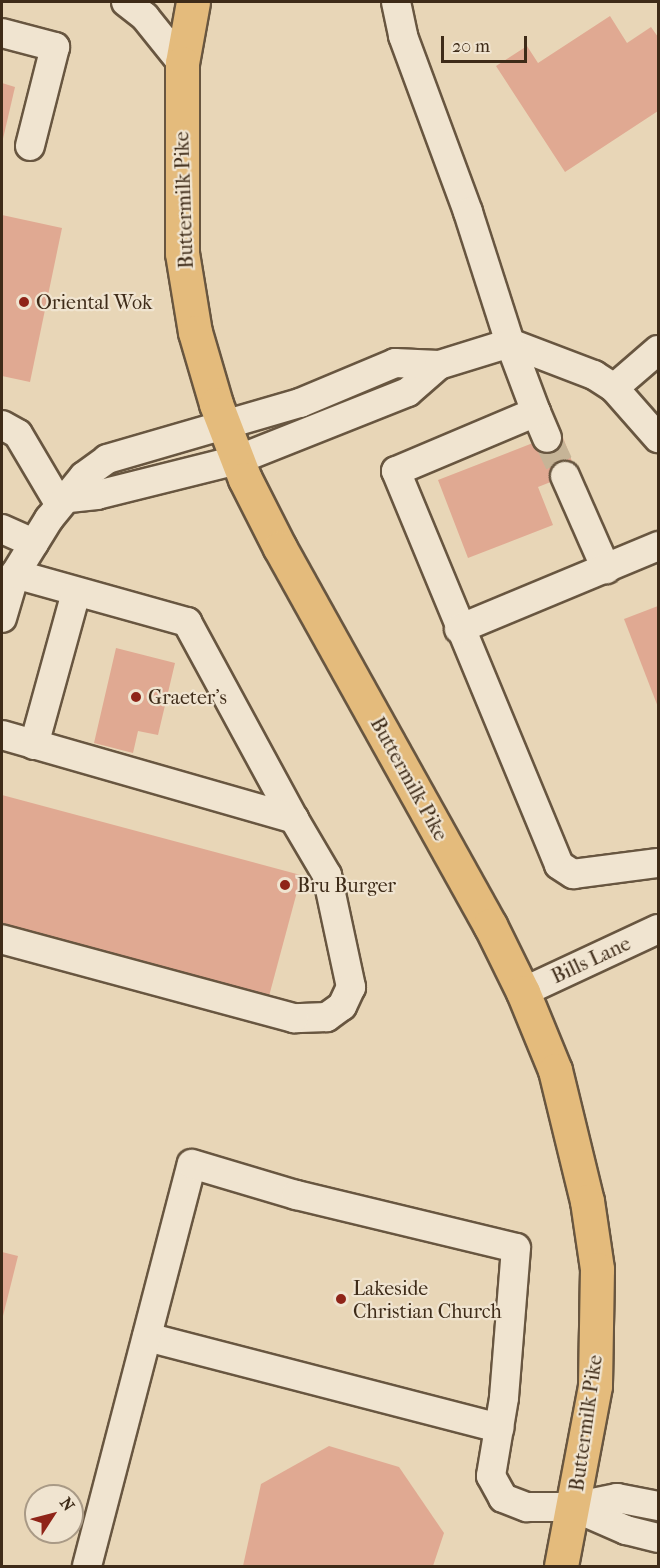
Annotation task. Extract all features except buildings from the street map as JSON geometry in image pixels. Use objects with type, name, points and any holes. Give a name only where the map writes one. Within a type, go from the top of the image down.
[{"type":"main road","name":"Buttermilk Pike","points":[[193,2],[182,63],[182,253],[195,332],[224,423],[237,460],[280,548],[490,925],[523,992],[555,1070],[587,1201],[597,1269],[595,1386],[561,1566]]},
{"type":"street","points":[[126,2],[145,17],[182,63]]},
{"type":"street","points":[[396,2],[403,36],[468,212],[510,343],[547,438]]},
{"type":"street","points":[[2,33],[55,47],[30,146]]},
{"type":"street","points":[[2,618],[15,574],[34,543],[84,476],[107,459],[224,423],[300,403],[395,363],[439,365],[510,343],[594,375],[614,388],[658,438]]},
{"type":"street","points":[[614,388],[658,350]]},
{"type":"street","points":[[65,502],[237,460],[408,392],[439,365]]},
{"type":"street","points":[[536,412],[396,471],[459,629],[559,865],[573,874],[657,868]]},
{"type":"street","points":[[2,425],[18,434],[65,502]]},
{"type":"street","points":[[565,476],[606,569]]},
{"type":"street","points":[[2,530],[34,543]]},
{"type":"street","points":[[459,629],[496,611],[606,569],[658,546]]},
{"type":"street","points":[[2,939],[294,1018],[327,1017],[342,1006],[351,987],[327,875],[187,622],[76,593],[15,574]]},
{"type":"street","points":[[34,745],[76,593]]},
{"type":"street","points":[[2,735],[294,819]]},
{"type":"street","name":"Bills Lane","points":[[523,992],[658,929]]},
{"type":"street","points":[[87,1566],[192,1164],[296,1195],[516,1248],[500,1428],[491,1476],[503,1498],[527,1507],[573,1507],[617,1498],[658,1506]]},
{"type":"street","points":[[147,1337],[500,1428]]},
{"type":"street","points":[[573,1507],[626,1530],[658,1538]]},
{"type":"tunnel","points":[[547,438],[565,476]]},
{"type":"place","name":"Oriental Wok","points":[[24,302]]},
{"type":"place","name":"Graeter's","points":[[136,697]]},
{"type":"place","name":"Bru Burger","points":[[285,885]]},
{"type":"place","name":"Lakeside Christian Church","points":[[341,1299]]}]
